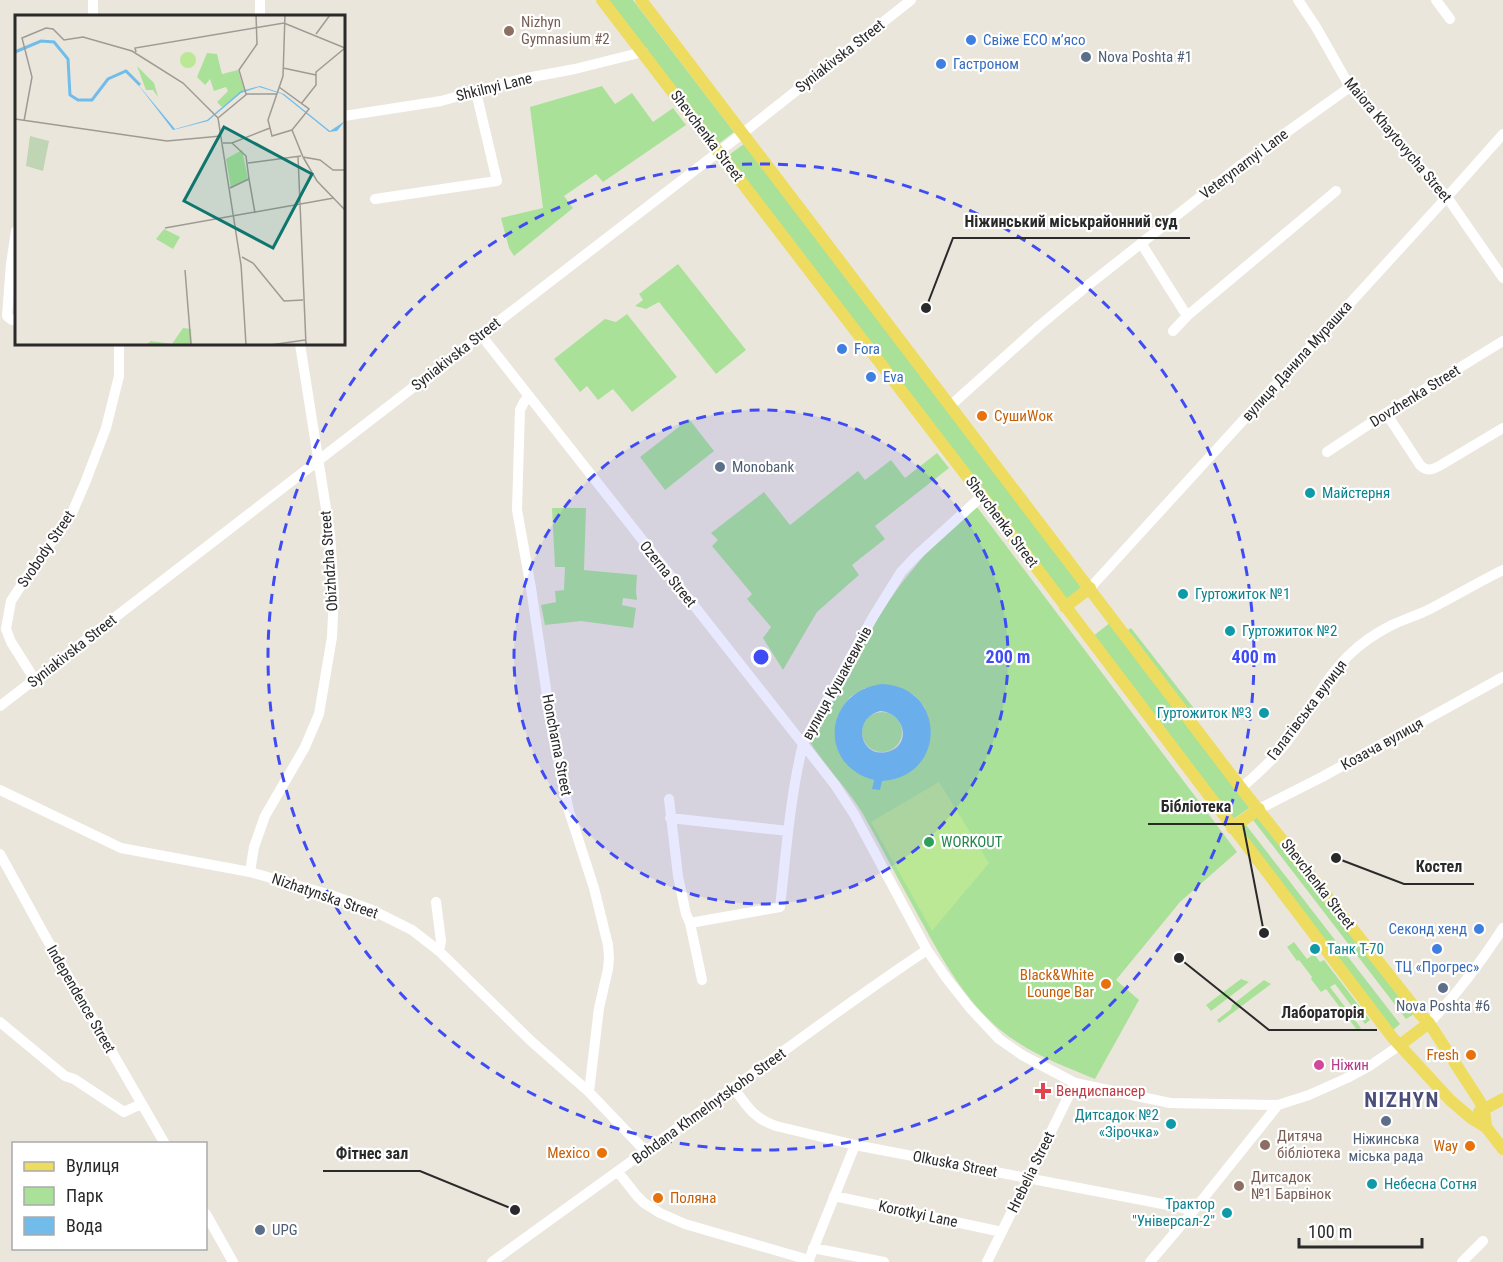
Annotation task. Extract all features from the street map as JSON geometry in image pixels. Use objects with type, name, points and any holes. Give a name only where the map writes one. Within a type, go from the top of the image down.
[{"type":"main road","name":"Shevchenka Street","points":[[602,0],[982,496],[1392,1038],[1450,1100],[1486,1128]]},
{"type":"main road","name":"Shevchenka Street","points":[[641,0],[1241,788],[1429,1023],[1484,1110]]},
{"type":"main road","points":[[1065,607],[1090,588]]},
{"type":"main road","points":[[1232,828],[1259,809]]},
{"type":"main road","points":[[1400,1046],[1429,1023]]},
{"type":"main road","points":[[1471,1118],[1503,1099]]},
{"type":"main road","points":[[1484,1110],[1486,1128],[1503,1149]]},
{"type":"street","name":"Syniakivska Street","points":[[0,706],[743,133],[911,0]]},
{"type":"street","name":"Maiora Khaytovycha Street","points":[[1298,0],[1350,87],[1448,197],[1503,278]]},
{"type":"street","points":[[1436,0],[1450,19]]},
{"type":"street","name":"Shkilnyi Lane","points":[[345,116],[441,101],[521,79],[575,69],[643,52]]},
{"type":"street","name":"Veterynarnyi Lane","points":[[950,406],[1039,326],[1141,243],[1242,164],[1350,87]]},
{"type":"street","points":[[375,200],[497,181],[476,92]]},
{"type":"street","name":"вулиця Данила Мурашка","points":[[1090,588],[1503,134]]},
{"type":"street","points":[[1173,331],[1187,316],[1336,190]]},
{"type":"street","points":[[15,236],[10,264],[8,316],[15,321]]},
{"type":"street","points":[[1141,243],[1187,316]]},
{"type":"street","name":"Ozerna Street","points":[[481,335],[803,744]]},
{"type":"street","name":"Dovzhenka Street","points":[[1327,452],[1386,413],[1503,342]]},
{"type":"street","name":"Svobody Street","points":[[35,680],[6,629],[11,601],[72,513],[85,483],[106,428],[119,376],[119,345]]},
{"type":"street","name":"Obizhdzha Street","points":[[250,872],[254,847],[266,816],[305,747],[319,714],[332,637],[334,593],[330,534],[300,345]]},
{"type":"street","name":"Honcharna Street","points":[[529,396],[520,410],[518,518],[559,768],[569,812],[604,926],[609,958],[599,1008],[589,1092]]},
{"type":"street","points":[[1386,413],[1420,465],[1428,470],[1433,470],[1503,428]]},
{"type":"street","name":"вулиця Кушакевичів","points":[[982,496],[915,556],[901,572],[873,617],[803,744],[854,814],[927,950],[970,1008],[999,1039],[1022,1055],[1075,1083],[1170,1103],[1278,1106]]},
{"type":"street","name":"Галатівська вулиця","points":[[1241,788],[1278,753],[1292,736],[1331,675],[1359,646],[1392,625],[1439,604],[1503,570]]},
{"type":"street","name":"Козача вулиця","points":[[1259,809],[1322,777],[1503,677]]},
{"type":"street","points":[[690,923],[780,907],[788,831],[798,762],[803,744]]},
{"type":"street","name":"Nizhatynska Street","points":[[0,790],[122,848],[250,872],[331,895],[372,910],[412,930],[440,951],[531,1041],[589,1092],[646,1152]]},
{"type":"street","points":[[669,799],[678,876],[702,980]]},
{"type":"street","points":[[670,818],[788,831]]},
{"type":"street","name":"Independence Street","points":[[0,854],[164,1142]]},
{"type":"street","points":[[436,903],[441,941],[440,951]]},
{"type":"street","points":[[1429,1023],[1453,998],[1503,928]]},
{"type":"street","name":"Bohdana Khmelnytskoho Street","points":[[492,1262],[891,973],[927,950]]},
{"type":"street","points":[[0,1022],[65,1076],[74,1078],[124,1112],[141,1104]]},
{"type":"street","points":[[1150,1262],[1278,1106],[1347,1078],[1400,1046]]},
{"type":"street","name":"Hrebelia Street","points":[[987,1262],[1075,1083]]},
{"type":"street","name":"Olkuska Street","points":[[734,1087],[754,1114],[766,1122],[855,1145],[1194,1210]]},
{"type":"street","points":[[618,1172],[644,1203],[660,1213],[686,1224],[808,1261],[855,1145]]},
{"type":"street","name":"Korotkyi Lane","points":[[834,1197],[1002,1232]]},
{"type":"street","points":[[207,1216],[233,1262]]},
{"type":"street","points":[[1462,1262],[1483,1241]]},
{"type":"street","points":[[813,1248],[884,1262]]},
{"type":"green space","points":[[607,0],[633,0],[734,132],[717,145]]},
{"type":"green space","points":[[602,86],[615,104],[632,93],[653,122],[673,108],[686,125],[603,182],[596,174],[564,196],[573,208],[514,256],[509,248],[501,218],[543,208],[530,107]]},
{"type":"green space","points":[[744,144],[1083,586],[1066,600],[726,157]]},
{"type":"green space","points":[[678,264],[746,350],[716,374],[659,302],[646,309],[635,306],[643,300],[639,294]]},
{"type":"green space","points":[[627,314],[677,377],[632,412],[613,389],[598,400],[587,386],[580,392],[554,359],[605,319],[616,322]]},
{"type":"green space","points":[[689,419],[714,451],[665,490],[640,457]]},
{"type":"green space","points":[[937,453],[949,468],[875,526],[885,539],[852,565],[859,575],[817,612],[783,670],[763,638],[771,627],[747,599],[752,594],[712,546],[718,540],[711,533],[764,492],[790,525],[858,471],[865,480],[891,460],[905,478]]},
{"type":"green space","points":[[977,507],[1237,852],[1180,902],[1116,980],[1139,1000],[1095,1079],[1026,1048],[984,1015],[957,981],[934,944],[863,814],[810,742],[811,736],[848,674],[880,613],[928,551]],"holes":[[[865,688],[914,695],[925,708],[889,780],[882,780],[873,789],[874,779],[840,711],[850,697]]]},
{"type":"green space","points":[[552,508],[586,508],[584,570],[637,575],[637,600],[623,598],[622,605],[636,608],[633,628],[581,621],[545,625],[541,605],[556,602],[555,591],[564,590],[565,567],[555,567]]},
{"type":"green space","points":[[1111,622],[1252,806],[1232,820],[1092,637]]},
{"type":"green space","points":[[1131,628],[1196,711],[1189,710],[1128,630]]},
{"type":"green space","points":[[882,712],[890,713],[896,718],[901,724],[901,740],[896,746],[890,751],[882,752],[874,751],[868,746],[863,740],[862,732],[863,724],[868,718],[874,713]]},
{"type":"green space","name":"WORKOUT","points":[[939,782],[989,863],[932,931],[871,822]]},
{"type":"green space","points":[[1260,814],[1414,1014],[1406,1019],[1253,820]]},
{"type":"green space","points":[[1246,825],[1400,1024],[1393,1030],[1239,830]]},
{"type":"green space","points":[[1294,942],[1307,959],[1314,954],[1320,962],[1324,960],[1370,1020],[1365,1024],[1335,984],[1330,987],[1361,1028],[1357,1030],[1326,989],[1321,992],[1311,979],[1312,977],[1287,947]]},
{"type":"green space","points":[[1241,979],[1249,982],[1211,1011],[1206,1005]]},
{"type":"green space","points":[[1264,980],[1271,984],[1219,1023],[1217,1020],[1231,1009],[1232,1005]]},
{"type":"water","points":[[882,684],[903,689],[919,700],[928,715],[931,732],[928,749],[919,765],[903,776],[882,781],[880,790],[872,789],[874,780],[856,772],[843,760],[836,745],[835,729],[839,713],[848,700],[863,690]],"holes":[[[880,711],[896,717],[903,730],[900,743],[895,749],[887,752],[870,749],[862,737],[865,722],[871,715]]]},
{"type":"place","name":"Nizhyn Gymnasium #2","points":[[509,31]]},
{"type":"place","name":"Свіже ECO м’ясо","points":[[971,40]]},
{"type":"place","name":"Nova Poshta #1","points":[[1086,57]]},
{"type":"place","name":"Гастроном","points":[[941,64]]},
{"type":"place","name":"Ніжинський міськрайонний суд","points":[[926,308]]},
{"type":"place","name":"Fora","points":[[842,349]]},
{"type":"place","name":"Eva","points":[[871,377]]},
{"type":"place","name":"СушиWок","points":[[982,416]]},
{"type":"place","name":"Monobank","points":[[720,467]]},
{"type":"place","name":"Майстерня","points":[[1310,493]]},
{"type":"place","name":"Гуртожиток №1","points":[[1183,594]]},
{"type":"place","name":"Гуртожиток №2","points":[[1230,631]]},
{"type":"place","name":"Гуртожиток №3","points":[[1264,713]]},
{"type":"place","name":"WORKOUT","points":[[929,842]]},
{"type":"place","name":"Костел","points":[[1336,858]]},
{"type":"place","name":"Секонд хенд","points":[[1479,929]]},
{"type":"place","name":"Бібліотека","points":[[1264,933]]},
{"type":"place","name":"Танк Т-70","points":[[1315,949]]},
{"type":"place","name":"ТЦ «Прогрес»","points":[[1437,949]]},
{"type":"place","name":"Лабораторія","points":[[1179,958]]},
{"type":"place","name":"Black&White Lounge Bar","points":[[1106,984]]},
{"type":"place","name":"Nova Poshta #6","points":[[1443,988]]},
{"type":"place","name":"Fresh","points":[[1471,1055]]},
{"type":"place","name":"Ніжин","points":[[1319,1065]]},
{"type":"place","name":"Вендиспансер","points":[[1043,1091]]},
{"type":"place","name":"Ніжинська міська рада","points":[[1386,1121]]},
{"type":"place","name":"Дитсадок №2 «Зірочка»","points":[[1171,1124]]},
{"type":"place","name":"Дитяча бібліотека","points":[[1265,1145]]},
{"type":"place","name":"Way","points":[[1470,1146]]},
{"type":"place","name":"Mexico","points":[[602,1153]]},
{"type":"place","name":"Небесна Сотня","points":[[1372,1184]]},
{"type":"place","name":"Дитсадок №1 Барвінок","points":[[1239,1186]]},
{"type":"place","name":"Поляна","points":[[658,1198]]},
{"type":"place","name":"Фітнес зал","points":[[515,1210]]},
{"type":"place","name":"Трактор \"Універсал-2\"","points":[[1227,1213]]},
{"type":"place","name":"UPG","points":[[260,1230]]},
{"type":"district","name":"NIZHYN","points":[[1402,1100]]}]
